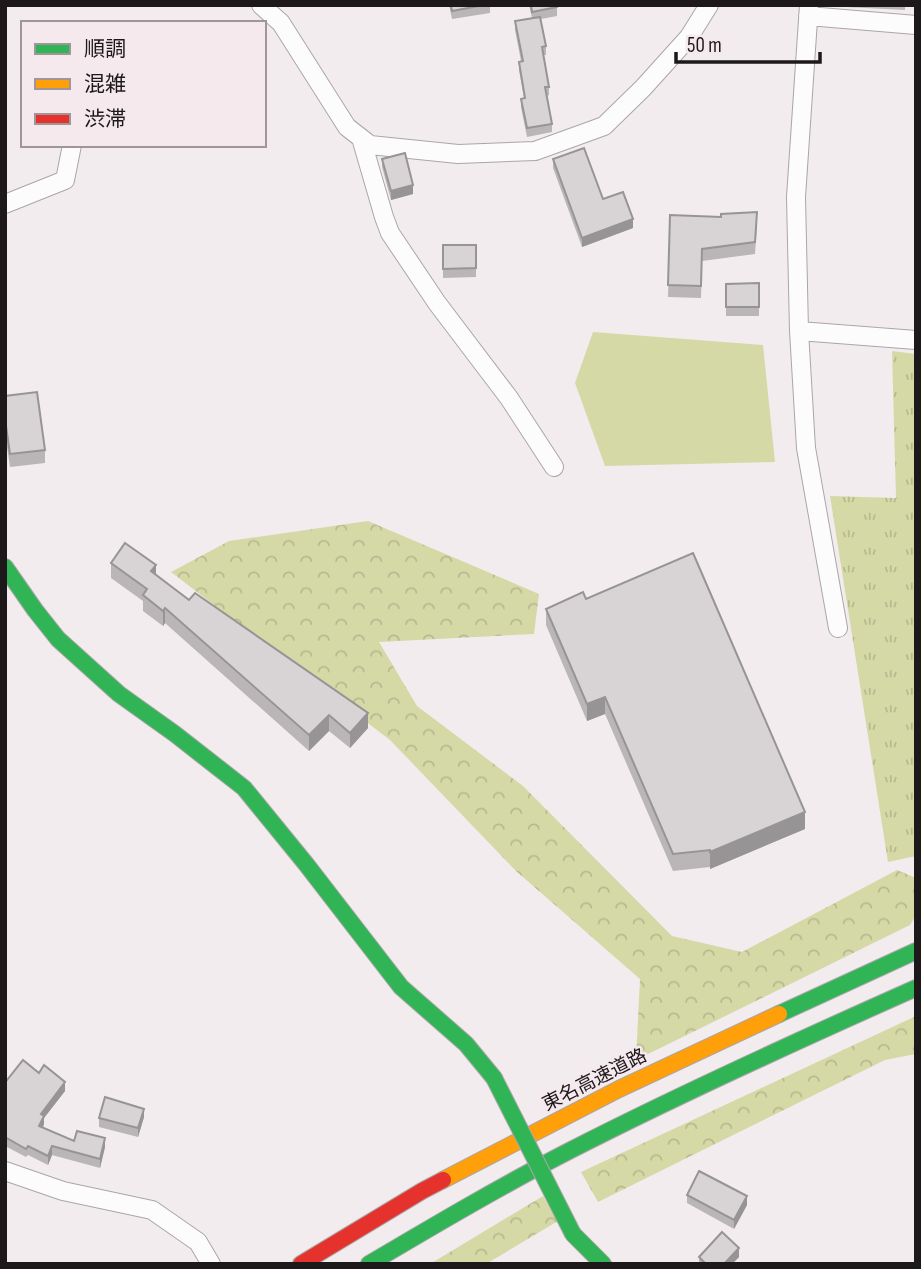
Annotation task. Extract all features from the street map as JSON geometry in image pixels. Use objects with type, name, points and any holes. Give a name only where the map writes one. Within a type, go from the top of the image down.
[{"type":"main road","points":[[5,567],[58,639],[119,694],[244,788],[401,987],[466,1044],[494,1078],[573,1234],[603,1264]]},
{"type":"main road","name":"東名高速道路","points":[[301,1264],[422,1191],[619,1089],[916,951]]},
{"type":"main road","points":[[369,1264],[568,1152],[807,1036],[916,988]]},
{"type":"street","points":[[261,5],[281,23],[347,127],[370,145],[458,154],[534,151],[604,126],[689,37],[709,5]]},
{"type":"street","points":[[838,628],[806,448],[799,331],[796,197],[808,10],[916,25]]},
{"type":"street","points":[[361,138],[390,233],[437,303],[509,398],[554,467]]},
{"type":"street","points":[[5,204],[65,180],[72,147]]},
{"type":"street","points":[[799,331],[916,340]]},
{"type":"street","points":[[5,1171],[63,1191],[152,1210],[198,1242],[211,1264]]},
{"type":"green space","points":[[593,332],[763,345],[775,462],[605,466],[575,383]]},
{"type":"green space","points":[[892,351],[916,354],[916,856],[888,862],[830,496],[896,498]]},
{"type":"green space","points":[[368,521],[539,594],[534,634],[379,642],[417,706],[523,786],[672,936],[742,952],[897,870],[916,878],[916,915],[910,925],[636,1060],[640,979],[516,871],[390,740],[171,572],[229,541]]},
{"type":"green space","points":[[916,1016],[916,1054],[885,1060],[598,1202],[581,1172]]},
{"type":"green space","points":[[543,1196],[558,1221],[486,1264],[430,1264]]},
{"type":"building","points":[[451,5],[484,5],[452,11]]},
{"type":"building","points":[[531,5],[557,5],[557,7],[532,12]]},
{"type":"building","points":[[540,17],[546,46],[542,47],[549,87],[545,87],[552,124],[527,128],[521,99],[525,98],[519,62],[523,61],[515,21]]},
{"type":"building","points":[[584,148],[603,199],[623,192],[633,219],[582,238],[553,159]]},
{"type":"building","points":[[405,153],[413,185],[391,191],[382,159]]},
{"type":"building","points":[[757,212],[755,242],[702,249],[701,286],[668,285],[670,215],[721,217],[721,214]]},
{"type":"building","points":[[443,245],[476,245],[476,268],[443,269]]},
{"type":"building","points":[[759,283],[759,307],[726,307],[726,284]]},
{"type":"building","points":[[37,392],[45,450],[10,454],[5,396]]},
{"type":"building","points":[[125,543],[156,565],[151,571],[189,600],[195,593],[368,713],[350,733],[329,715],[309,735],[165,608],[163,611],[143,595],[147,589],[111,563]]},
{"type":"building","points":[[693,553],[805,812],[710,852],[673,854],[605,697],[587,704],[546,609],[583,592],[586,599]]},
{"type":"building","points":[[23,1060],[39,1073],[44,1065],[65,1082],[41,1114],[44,1116],[39,1126],[74,1141],[77,1131],[105,1138],[100,1159],[52,1146],[48,1156],[28,1146],[26,1149],[5,1137],[5,1079],[7,1080]]},
{"type":"building","points":[[105,1097],[144,1109],[138,1128],[99,1118]]},
{"type":"building","points":[[699,1171],[747,1196],[734,1220],[687,1195]]},
{"type":"building","points":[[722,1232],[739,1248],[724,1264],[706,1264],[699,1257]]},
{"type":"traffic: fast","points":[[5,567],[58,639],[119,694],[244,788],[401,987],[466,1044],[494,1078]]},
{"type":"traffic: fast","points":[[779,1014],[916,951]]},
{"type":"traffic: fast","points":[[369,1264],[493,1192],[612,1129],[916,988]]},
{"type":"traffic: fast","points":[[494,1078],[573,1234]]},
{"type":"traffic: fast","points":[[573,1234],[603,1264]]},
{"type":"traffic: slow","points":[[443,1180],[619,1089],[779,1014]]},
{"type":"traffic: jam","points":[[301,1264],[443,1180]]}]
